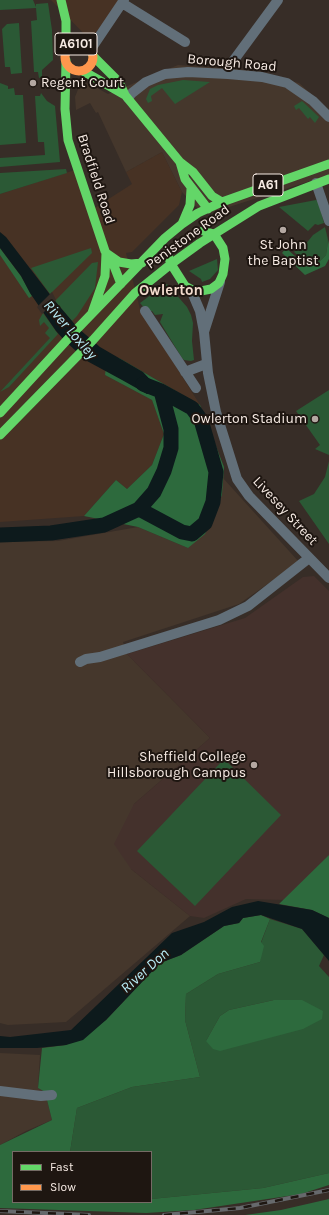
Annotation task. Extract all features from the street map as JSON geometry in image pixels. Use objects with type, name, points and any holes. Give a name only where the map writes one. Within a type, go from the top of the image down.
[{"type":"main road","name":"Bradfield Road","points":[[61,0],[66,21],[66,88],[64,108],[68,140],[76,169],[106,253]]},
{"type":"main road","name":"Bradfield Road","points":[[66,21],[82,43],[92,53],[91,65],[81,71],[66,88]]},
{"type":"main road","name":"A6101","points":[[82,43],[72,45],[66,56],[70,68],[81,71],[126,97]]},
{"type":"main road","name":"A6101","points":[[92,53],[119,82],[126,97],[180,162],[193,172],[212,196],[222,202]]},
{"type":"main road","name":"A6101","points":[[180,162],[185,179],[191,189],[208,209]]},
{"type":"main road","name":"Penistone Road","points":[[0,412],[90,315],[166,238],[182,224],[222,202],[329,164]]},
{"type":"main road","name":"Penistone Road","points":[[0,435],[93,340],[135,293],[171,264],[214,234],[259,206],[329,179]]},
{"type":"main road","points":[[182,224],[190,205],[191,189]]},
{"type":"main road","points":[[208,209],[214,211],[231,210],[259,206]]},
{"type":"main road","points":[[166,238],[171,264],[180,280],[191,290],[196,292],[209,290],[215,287],[221,278],[224,259],[223,248],[214,234],[198,230],[174,231]]},
{"type":"main road","points":[[106,253],[119,262],[131,264],[142,263]]},
{"type":"main road","points":[[106,253],[114,266],[121,284],[121,308]]},
{"type":"main road","points":[[90,315],[105,276],[106,253]]},
{"type":"street","points":[[228,74],[231,64],[278,0]]},
{"type":"street","points":[[92,53],[123,1],[185,42]]},
{"type":"street","name":"Borough Road","points":[[126,97],[146,82],[165,74],[188,72],[262,77],[287,83],[313,101],[329,117]]},
{"type":"street","points":[[316,183],[329,221]]},
{"type":"street","name":"Livesey Street","points":[[204,332],[221,278]]},
{"type":"street","name":"Livesey Street","points":[[191,290],[198,306],[204,332],[206,364],[220,427],[237,479],[249,496],[329,578]]},
{"type":"street","points":[[145,311],[196,388]]},
{"type":"street","points":[[185,372],[206,364]]},
{"type":"street","points":[[80,662],[86,659],[108,655],[219,620],[248,606],[309,558]]},
{"type":"street","points":[[0,1091],[41,1096],[52,1095]]},
{"type":"shaded area","points":[[51,0],[123,0],[94,44]]},
{"type":"shaded area","points":[[178,65],[246,70],[299,83],[329,110],[329,175],[204,215],[182,192],[162,152],[126,172],[98,112],[96,113],[90,103],[76,110],[75,97],[79,87],[88,83],[108,94]]},
{"type":"shaded area","points":[[162,152],[182,192],[179,205],[132,252],[126,253],[140,309],[200,405],[119,358],[105,375],[152,400],[164,434],[152,465],[127,489],[116,480],[84,516],[0,522],[0,194],[78,169],[93,209],[132,184],[126,172]]},
{"type":"shaded area","points":[[223,478],[299,562],[239,604],[123,642],[127,654],[210,738],[134,804],[131,869],[190,916],[66,1022],[8,1025],[0,1023],[0,542],[58,541],[138,527],[188,548],[222,495]]},
{"type":"shaded area","name":"Sheffield College Hillsborough Campus","points":[[314,576],[329,591],[329,855],[285,900],[246,899],[204,918],[190,916],[131,869],[114,844],[134,804],[210,738],[127,654],[245,618],[303,577]]},
{"type":"shaded area","points":[[0,1053],[40,1055],[38,1088],[45,1092],[52,1120],[26,1131],[0,1145]]},
{"type":"green space","points":[[0,0],[33,0],[36,7],[36,4],[48,3],[52,30],[53,60],[42,70],[42,77],[39,78],[38,72],[34,72],[31,21],[37,20],[36,8],[0,10]]},
{"type":"green space","points":[[19,23],[22,73],[11,74],[10,67],[5,67],[2,29],[7,24]]},
{"type":"green space","points":[[183,80],[210,82],[175,104],[162,88],[151,96],[152,101],[148,103],[146,99],[150,89],[158,85]]},
{"type":"green space","points":[[0,83],[8,86],[8,89],[14,88],[15,95],[23,95],[26,143],[0,145]]},
{"type":"green space","points":[[41,93],[47,101],[55,106],[60,162],[0,167],[0,158],[45,155],[44,142],[38,142],[35,96],[40,96]]},
{"type":"green space","points":[[302,101],[319,117],[315,123],[310,117],[308,119],[299,108],[296,110],[294,106]]},
{"type":"green space","points":[[66,169],[67,173],[0,194],[0,173]]},
{"type":"green space","points":[[316,200],[318,201],[324,223],[318,225],[315,224],[308,231],[279,207]]},
{"type":"green space","points":[[325,227],[328,241],[326,255],[319,262],[306,266],[300,261],[301,258],[294,252],[298,247],[305,245],[313,235]]},
{"type":"green space","points":[[325,227],[329,244],[329,259],[325,266],[305,275],[282,253],[286,248],[306,266],[319,262],[326,255],[328,241]]},
{"type":"green space","points":[[0,248],[21,276],[32,296],[29,298],[0,255]]},
{"type":"green space","points":[[91,248],[92,253],[50,294],[31,268]]},
{"type":"green space","points":[[217,259],[218,270],[210,279],[202,282],[201,279],[189,271]]},
{"type":"green space","points":[[98,262],[95,288],[77,316],[72,321],[55,301],[92,263]]},
{"type":"green space","points":[[167,284],[187,307],[191,315],[193,323],[192,341],[194,360],[191,361],[184,360],[182,358],[160,322],[163,314],[155,315],[152,311],[147,311],[140,303]]},
{"type":"green space","points":[[43,313],[58,334],[9,387],[0,392],[50,338],[45,333],[49,328],[44,322],[40,326],[39,320]]},
{"type":"green space","points":[[119,358],[200,405],[224,467],[222,495],[205,534],[188,548],[138,527],[84,516],[116,480],[127,489],[152,465],[164,434],[152,400],[105,375],[107,359]]},
{"type":"green space","name":"Owlerton Stadium","points":[[329,390],[329,455],[315,449],[320,445],[296,411]]},
{"type":"green space","name":"Owlerton Stadium","points":[[329,461],[329,544],[299,501],[314,494],[325,477]]},
{"type":"green space","points":[[224,759],[281,815],[195,906],[137,851]]},
{"type":"green space","points":[[329,855],[329,918],[312,910],[279,904]]},
{"type":"green space","points":[[261,915],[270,919],[261,942],[264,946],[260,962],[218,974],[186,994],[185,1020],[200,1077],[132,1087],[77,1108],[70,1151],[12,1151],[12,1203],[152,1203],[152,1199],[263,1188],[329,1173],[329,1185],[301,1194],[194,1210],[146,1213],[0,1208],[0,1145],[52,1120],[45,1092],[38,1088],[42,1048],[66,1045],[106,1020],[160,963],[181,955],[224,926],[239,923],[243,918]]},
{"type":"green space","points":[[270,919],[302,929],[324,955],[319,966],[329,977],[329,1173],[263,1188],[152,1199],[152,1151],[70,1151],[77,1108],[132,1087],[200,1077],[185,1020],[186,994],[218,974],[260,962],[261,943]],"holes":[[[274,1000],[206,1041],[220,1016],[229,1010]]]},
{"type":"green space","points":[[274,1000],[302,1000],[323,1011],[322,1019],[303,1029],[220,1051],[213,1049],[206,1041],[220,1016],[229,1010]]},
{"type":"green space","points":[[329,1199],[329,1215],[245,1215],[281,1210]]},
{"type":"water","points":[[0,232],[6,237],[55,301],[78,328],[100,347],[143,372],[161,391],[147,394],[87,361],[65,341],[56,331],[30,293],[21,276],[0,248]]},
{"type":"water","name":"River Don","points":[[258,901],[312,910],[329,918],[329,961],[302,929],[261,915],[243,918],[239,923],[224,926],[181,955],[160,963],[106,1020],[83,1040],[66,1045],[37,1048],[0,1048],[0,1036],[10,1037],[71,1030],[172,933],[204,922],[232,907]]},
{"type":"pier","points":[[52,292],[56,300],[42,314],[37,307]]},
{"type":"waterway","name":"River Loxley","points":[[0,535],[51,533],[104,525],[139,509],[154,492],[164,471],[171,448],[171,429],[161,391],[143,384]]},
{"type":"waterway","name":"River Loxley","points":[[139,509],[182,532],[192,534],[205,523],[213,502],[216,472],[201,420],[192,408],[161,391]]},
{"type":"railway","points":[[164,1215],[240,1208],[329,1190]]},
{"type":"railway","points":[[0,1211],[89,1215]]},
{"type":"traffic: fast","points":[[61,0],[66,21],[66,52]]},
{"type":"traffic: fast","points":[[93,56],[119,82],[125,95]]},
{"type":"traffic: fast","points":[[66,60],[65,109],[68,140],[105,251],[114,266],[121,284]]},
{"type":"traffic: fast","points":[[83,71],[125,95],[180,162],[193,172],[212,196],[222,202]]},
{"type":"traffic: fast","points":[[180,162],[185,179],[208,209]]},
{"type":"traffic: fast","points":[[0,413],[78,328],[165,238],[182,224],[198,213],[222,202],[329,164]]},
{"type":"traffic: fast","points":[[0,435],[93,340],[135,293],[171,264],[200,243],[259,206],[329,179]]},
{"type":"traffic: fast","points":[[182,224],[190,205],[191,189]]},
{"type":"traffic: fast","points":[[167,253],[171,264],[185,286],[196,292],[211,289],[219,283],[223,274],[225,259],[223,248],[214,234],[203,231]]},
{"type":"traffic: fast","points":[[92,313],[105,276],[106,253]]},
{"type":"traffic: fast","points":[[106,253],[119,262],[131,264],[142,263]]},
{"type":"traffic: slow","points":[[79,43],[89,47],[93,57],[89,67],[79,71],[69,67],[65,57],[69,47],[79,43]]},
{"type":"place","name":"Regent Court","points":[[33,83]]},
{"type":"place","name":"St John the Baptist","points":[[283,230]]},
{"type":"place","name":"Owlerton Stadium","points":[[315,419]]},
{"type":"place","name":"Sheffield College Hillsborough Campus","points":[[254,765]]},
{"type":"district","name":"Owlerton","points":[[171,291]]}]
